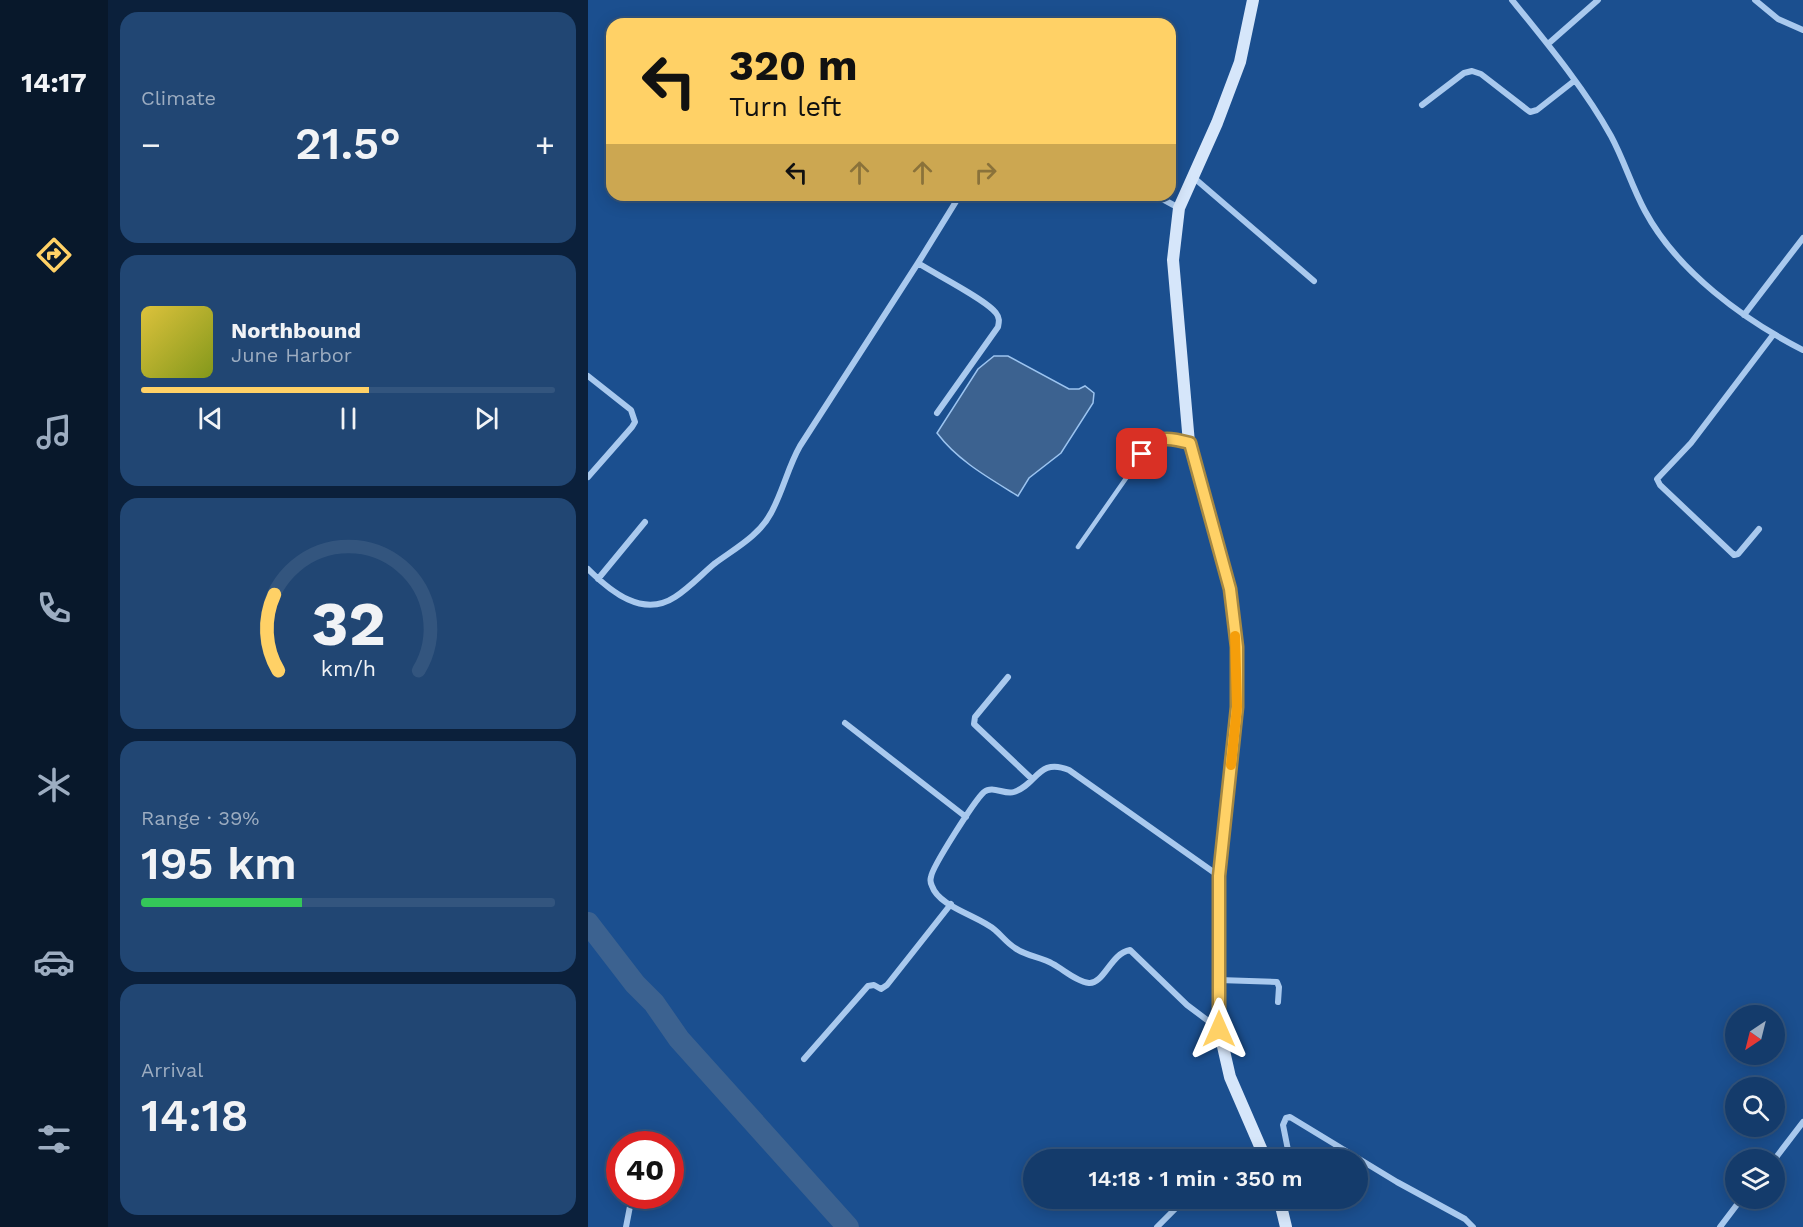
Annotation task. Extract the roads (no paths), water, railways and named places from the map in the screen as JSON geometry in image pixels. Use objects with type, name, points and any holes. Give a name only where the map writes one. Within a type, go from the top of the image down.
[{"type":"street","points":[[1253,0],[1240,62],[1217,123],[1179,208],[1173,260],[1190,443],[1230,589],[1237,647],[1237,707],[1219,876],[1219,1029],[1230,1077],[1261,1149]]},
{"type":"street","points":[[1512,0],[1548,44],[1610,135],[1645,211],[1671,249],[1709,287],[1744,315],[1773,335],[1803,350]]},
{"type":"street","points":[[1548,44],[1598,0]]},
{"type":"street","points":[[1755,0],[1778,19],[1803,30]]},
{"type":"street","points":[[1422,105],[1464,73],[1472,71],[1481,74],[1530,112],[1537,110],[1574,81]]},
{"type":"street","points":[[1193,177],[1314,281]]},
{"type":"street","points":[[588,569],[625,598],[643,605],[658,605],[675,597],[760,530],[771,513],[800,446],[956,201]]},
{"type":"street","points":[[1166,201],[1179,208]]},
{"type":"street","points":[[1744,315],[1803,238]]},
{"type":"street","points":[[918,263],[987,305],[997,314],[999,321],[998,327],[937,413]]},
{"type":"street","points":[[1759,529],[1738,554],[1734,555],[1660,485],[1657,479],[1690,444],[1773,335]]},
{"type":"street","points":[[588,376],[631,410],[635,422],[588,477]]},
{"type":"street","points":[[598,579],[645,522]]},
{"type":"street","points":[[1008,677],[975,717],[974,724],[1032,778]]},
{"type":"street","points":[[845,723],[966,817]]},
{"type":"street","points":[[1219,876],[1069,770],[1059,766],[1050,766],[1014,792],[986,790],[966,817],[930,876],[935,892],[963,912],[983,920],[1016,950],[1052,963],[1084,982],[1097,981],[1119,954],[1130,950],[1187,1005],[1219,1029]]},
{"type":"street","points":[[804,1059],[868,986],[874,985],[881,989],[887,985],[951,904]]},
{"type":"street","points":[[1219,980],[1277,982],[1280,987],[1278,1002]]},
{"type":"street","points":[[1288,1149],[1283,1125],[1286,1118],[1290,1117],[1343,1149]]},
{"type":"street","points":[[1782,1149],[1803,1122]]},
{"type":"street","points":[[1368,1164],[1465,1218],[1473,1227]]},
{"type":"street","points":[[626,1227],[629,1209]]},
{"type":"street","points":[[1157,1227],[1175,1209]]},
{"type":"street","points":[[1282,1209],[1286,1227]]},
{"type":"street","points":[[1720,1227],[1734,1209]]},
{"type":"lane","points":[[1078,547],[1150,444],[1171,438],[1190,443]]},
{"type":"water","points":[[994,356],[1008,356],[1069,389],[1079,389],[1085,386],[1094,393],[1093,403],[1061,453],[1029,478],[1018,496],[964,460],[937,433],[978,369]]},
{"type":"waterway","points":[[588,923],[635,984],[654,1003],[679,1039],[848,1227]]}]
